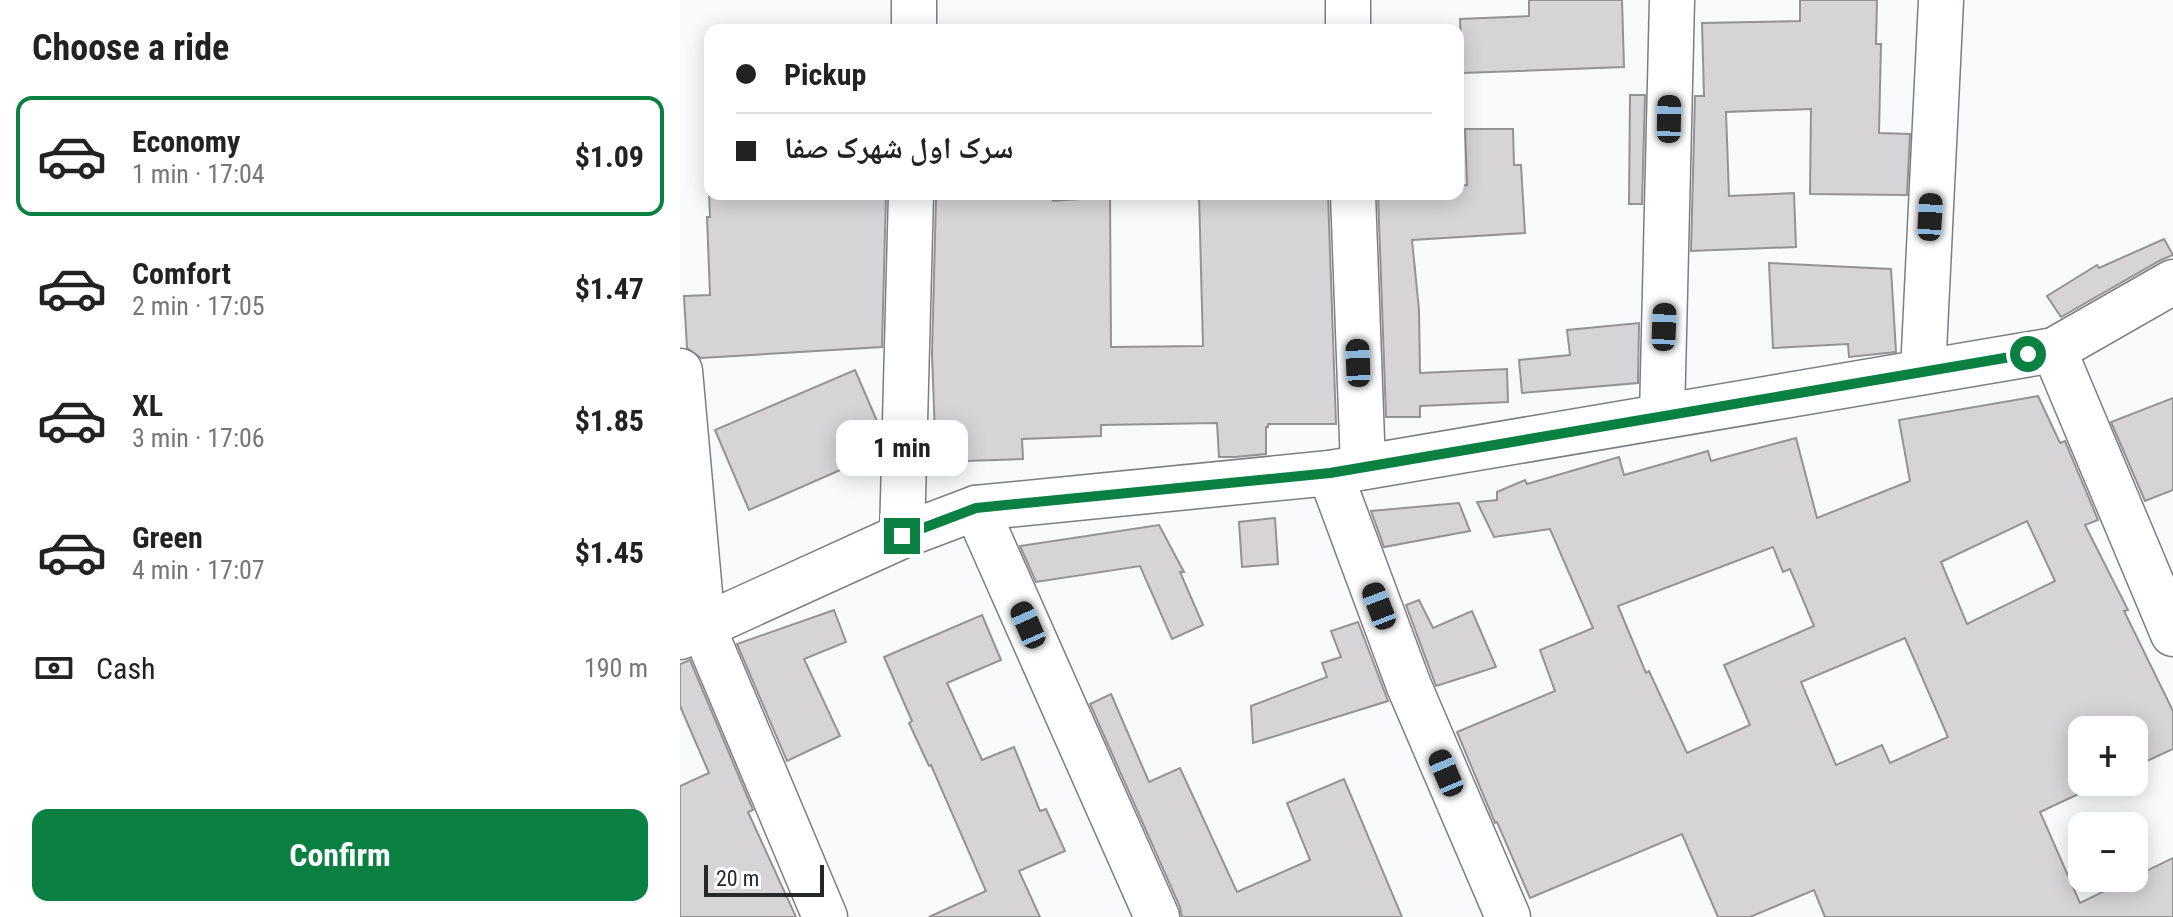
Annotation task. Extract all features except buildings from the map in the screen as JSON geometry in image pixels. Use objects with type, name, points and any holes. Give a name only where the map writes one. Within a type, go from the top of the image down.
[{"type":"street","points":[[914,0],[914,24]]},
{"type":"street","points":[[1348,0],[1348,24]]},
{"type":"street","points":[[1662,416],[1672,0]]},
{"type":"street","points":[[1923,372],[1941,0]]},
{"type":"street","points":[[902,536],[911,200]]},
{"type":"street","points":[[1353,200],[1358,391],[1346,470],[1409,686],[1508,917]]},
{"type":"street","points":[[692,632],[902,536],[976,508],[1346,470],[2054,350],[2173,282]]},
{"type":"street","points":[[2054,350],[2173,634]]},
{"type":"street","points":[[680,371],[692,632],[825,917]]},
{"type":"street","points":[[976,508],[1157,917]]},
{"type":"route","points":[[902,536],[976,508],[1330,473],[2028,354]]}]
